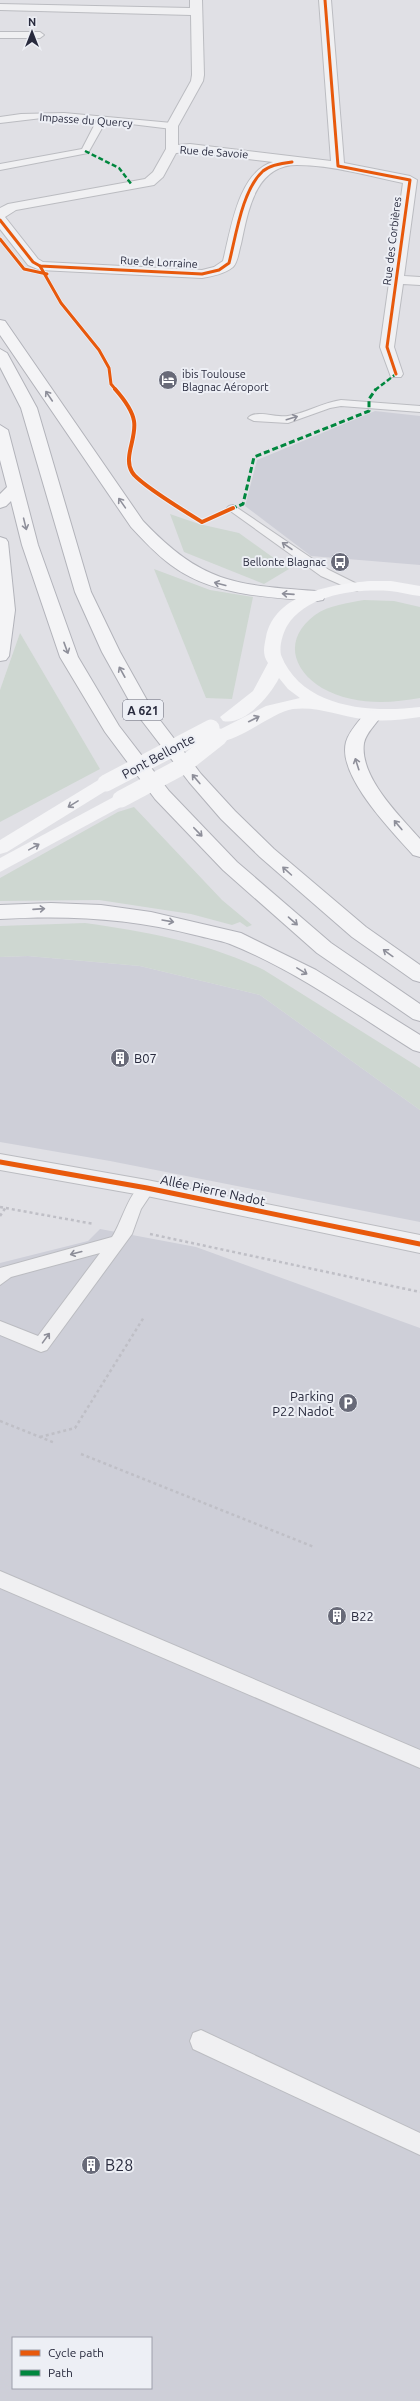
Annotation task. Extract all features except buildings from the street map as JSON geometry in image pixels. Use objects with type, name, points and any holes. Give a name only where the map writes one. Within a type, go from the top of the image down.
[{"type":"main road","points":[[0,324],[137,524],[158,549],[178,564],[208,580],[258,592],[318,596]]},
{"type":"main road","name":"A 621","points":[[0,353],[29,408],[84,592],[111,652],[145,713],[195,778],[228,815],[267,853],[310,892],[359,932],[420,975]]},
{"type":"main road","name":"A 621","points":[[0,430],[33,552],[69,657],[111,728],[157,789],[230,866],[324,948],[420,1014]]},
{"type":"main road","points":[[0,503],[16,486]]},
{"type":"main road","points":[[0,542],[7,610],[0,656]]},
{"type":"main road","points":[[420,591],[389,586],[357,586],[318,596],[292,610],[276,629],[272,651],[277,663],[286,677],[299,690],[322,703],[337,708],[373,715],[403,715],[420,712]]},
{"type":"main road","points":[[215,732],[262,694],[277,663]]},
{"type":"main road","points":[[215,732],[292,704],[322,703]]},
{"type":"main road","points":[[373,715],[355,742],[354,754],[356,767],[376,798],[420,851]]},
{"type":"main road","name":"Pont Bellonte","points":[[0,848],[106,783],[215,732]]},
{"type":"main road","name":"Pont Bellonte","points":[[0,866],[180,767],[215,732]]},
{"type":"main road","points":[[0,912],[51,909],[108,912],[172,922],[238,940],[299,969],[420,1045]]},
{"type":"street","points":[[325,0],[338,166]]},
{"type":"street","points":[[0,7],[196,6]]},
{"type":"street","name":"Rue de Savoie","points":[[196,6],[196,81],[172,126],[172,149],[190,148],[277,157],[292,162],[338,166]]},
{"type":"street","points":[[0,215],[1,212],[13,207],[149,182],[158,174],[172,149]]},
{"type":"street","name":"Rue de Lorraine","points":[[0,220],[33,262],[40,266],[202,274],[219,270],[229,263],[252,184],[264,170],[279,164],[292,162]]},
{"type":"street","name":"Rue des Corbières","points":[[338,166],[415,181],[387,347],[396,374]]},
{"type":"street","points":[[398,280],[420,281]]},
{"type":"street","name":"Allée Pierre Nadot","points":[[0,1162],[147,1188],[420,1244]]},
{"type":"lane","points":[[0,35],[40,35]]},
{"type":"lane","name":"Impasse du Quercy","points":[[0,120],[14,117],[60,116],[172,126]]},
{"type":"lane","points":[[0,167],[84,151],[102,120]]},
{"type":"lane","points":[[254,418],[288,420],[328,405],[342,403],[420,409]]},
{"type":"lane","points":[[233,508],[325,573],[357,586]]},
{"type":"lane","points":[[0,1328],[41,1345],[114,1243],[126,1230],[134,1207],[147,1188]]},
{"type":"lane","points":[[0,1278],[6,1272],[114,1243]]},
{"type":"lane","points":[[0,1579],[420,1759]]},
{"type":"lane","points":[[201,2041],[420,2144]]},
{"type":"path","points":[[0,1206],[191,1242],[420,1292]]},
{"type":"path","points":[[0,1216],[6,1207]]},
{"type":"path","points":[[40,1437],[75,1428],[144,1317]]},
{"type":"path","points":[[0,1421],[55,1443]]},
{"type":"path","points":[[81,1454],[314,1547]]},
{"type":"shaded area","points":[[375,411],[420,416],[420,565],[311,556],[245,506],[257,460]]},
{"type":"shaded area","points":[[170,514],[199,524],[239,533],[289,569],[264,584],[184,552]]},
{"type":"shaded area","points":[[154,569],[210,590],[253,597],[232,699],[206,698]]},
{"type":"shaded area","points":[[364,600],[394,601],[420,607],[420,698],[370,702],[345,698],[322,688],[303,672],[295,653],[295,643],[305,624],[315,615],[326,609]]},
{"type":"shaded area","points":[[20,633],[100,769],[0,822],[0,690]]},
{"type":"shaded area","points":[[134,807],[222,900],[252,925],[247,927],[240,922],[232,925],[191,914],[99,900],[0,901],[0,878],[118,812]]},
{"type":"shaded area","points":[[85,923],[176,939],[220,952],[264,970],[420,1068],[420,1110],[260,995],[140,966],[28,956],[0,957],[0,926]]},
{"type":"shaded area","points":[[28,956],[140,966],[260,995],[420,1110],[420,1222],[110,1161],[0,1142],[0,957]]},
{"type":"shaded area","points":[[100,1229],[196,1247],[420,1328],[420,2401],[0,2401],[0,1263],[88,1241]]},
{"type":"marked path","points":[[85,151],[119,168],[132,185]]},
{"type":"marked path","points":[[231,509],[243,504],[254,457],[369,411],[369,399],[372,394],[396,374]]},
{"type":"cycle path","points":[[325,0],[338,166],[410,180],[387,347],[396,374]]},
{"type":"cycle path","points":[[0,220],[33,262],[40,266],[202,274],[219,270],[229,263],[246,201],[256,179],[263,171],[270,167],[292,162]]},
{"type":"cycle path","points":[[0,239],[24,269],[47,274]]},
{"type":"cycle path","points":[[40,266],[61,303],[99,350],[109,368],[111,384],[125,401],[134,420],[134,438],[128,461],[132,473],[170,502],[202,522],[233,508]]},
{"type":"cycle path","points":[[0,1162],[147,1188],[420,1244]]},
{"type":"place","name":"ibis Toulouse Blagnac Aéroport","points":[[168,380]]},
{"type":"place","name":"Bellonte Blagnac","points":[[340,562]]},
{"type":"place","name":"B07","points":[[120,1058]]},
{"type":"place","name":"Parking P22 Nadot","points":[[348,1403]]},
{"type":"place","name":"B22","points":[[337,1616]]},
{"type":"place","name":"B28","points":[[91,2165]]}]
